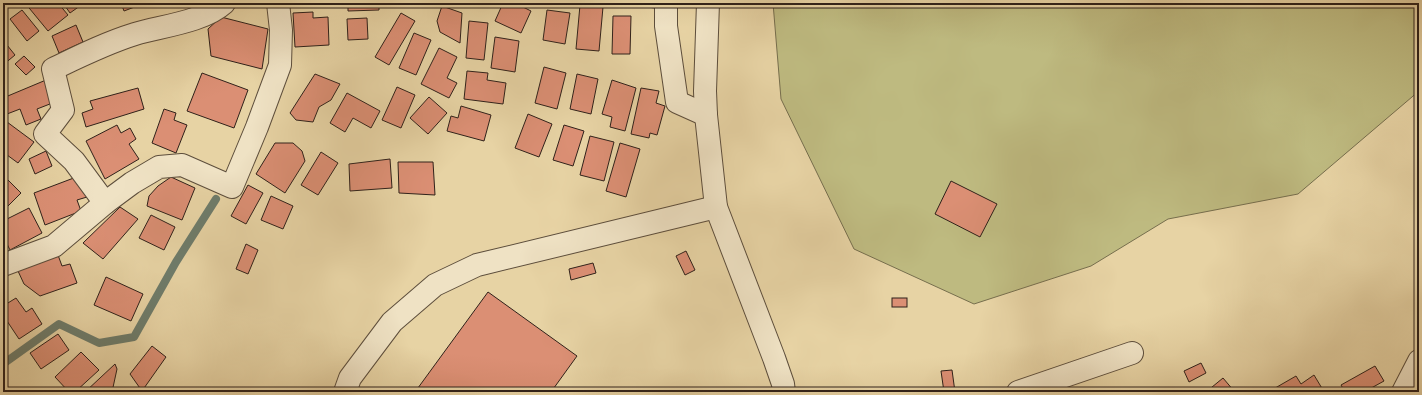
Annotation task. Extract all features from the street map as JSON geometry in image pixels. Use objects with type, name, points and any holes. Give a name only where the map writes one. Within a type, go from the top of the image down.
[{"type":"street","points":[[105,203],[74,161],[45,134],[63,110],[53,69],[100,46],[136,34],[188,21],[218,9],[224,3]]},
{"type":"street","points":[[3,265],[54,246],[132,182],[159,167],[182,165],[232,187],[257,127],[280,65],[281,30],[278,3]]},
{"type":"street","points":[[666,3],[666,26],[677,102],[706,115]]},
{"type":"street","points":[[708,3],[705,91],[706,115],[716,207],[774,358],[783,384],[784,392]]},
{"type":"street","points":[[345,392],[350,378],[392,322],[435,285],[477,265],[716,207]]},
{"type":"street","points":[[1018,392],[1132,353]]},
{"type":"street","points":[[1403,392],[1419,361]]},
{"type":"shaded area","points":[[773,3],[1419,3],[1419,91],[1298,194],[1168,219],[1091,266],[974,304],[854,249],[781,99]]},
{"type":"building","points":[[25,3],[58,3],[68,15],[48,31]]},
{"type":"building","points":[[63,3],[84,3],[70,13]]},
{"type":"building","points":[[121,3],[145,3],[124,11]]},
{"type":"building","points":[[348,3],[379,3],[379,10],[348,11]]},
{"type":"building","points":[[503,3],[515,3],[531,11],[521,33],[495,21]]},
{"type":"building","points":[[656,3],[656,8],[617,4]]},
{"type":"building","points":[[580,5],[603,7],[599,51],[576,49]]},
{"type":"building","points":[[442,6],[462,13],[460,43],[440,32],[437,21]]},
{"type":"building","points":[[22,10],[39,31],[27,41],[10,19]]},
{"type":"building","points":[[547,10],[570,13],[565,44],[543,40]]},
{"type":"building","points":[[313,12],[313,18],[328,17],[329,45],[295,47],[293,13]]},
{"type":"building","points":[[401,13],[415,21],[389,65],[375,57]]},
{"type":"building","points":[[613,16],[631,16],[630,54],[612,54]]},
{"type":"building","points":[[221,17],[268,29],[262,69],[211,56],[208,29]]},
{"type":"building","points":[[367,18],[368,39],[348,40],[347,19]]},
{"type":"building","points":[[469,21],[488,23],[484,60],[466,58]]},
{"type":"building","points":[[76,25],[83,42],[59,53],[52,36]]},
{"type":"building","points":[[414,33],[431,40],[416,75],[399,68]]},
{"type":"building","points":[[495,37],[519,41],[515,72],[491,68]]},
{"type":"building","points":[[3,40],[15,55],[3,65]]},
{"type":"building","points":[[439,48],[457,57],[447,78],[457,83],[449,98],[421,84]]},
{"type":"building","points":[[24,56],[35,67],[26,75],[15,64]]},
{"type":"building","points":[[544,67],[566,73],[557,109],[535,103]]},
{"type":"building","points":[[467,71],[488,73],[487,80],[506,83],[503,104],[464,99]]},
{"type":"building","points":[[202,73],[248,90],[234,128],[187,111]]},
{"type":"building","points":[[315,74],[340,84],[331,100],[319,107],[313,122],[296,120],[290,113]]},
{"type":"building","points":[[577,74],[598,79],[591,114],[570,109]]},
{"type":"building","points":[[46,80],[55,102],[37,109],[41,119],[26,125],[20,109],[7,114],[3,104],[3,98]]},
{"type":"building","points":[[612,80],[636,88],[625,131],[610,127],[612,117],[602,114]]},
{"type":"building","points":[[397,87],[415,95],[401,128],[382,120]]},
{"type":"building","points":[[138,88],[144,109],[86,127],[82,113],[93,109],[90,101]]},
{"type":"building","points":[[641,88],[659,91],[656,103],[665,106],[657,135],[650,133],[649,138],[631,134]]},
{"type":"building","points":[[347,93],[380,111],[371,128],[353,118],[345,132],[330,123]]},
{"type":"building","points":[[429,97],[447,113],[428,134],[410,118]]},
{"type":"building","points":[[461,106],[491,115],[484,141],[447,131],[451,116],[458,118]]},
{"type":"building","points":[[164,109],[176,113],[174,120],[187,125],[176,153],[152,143]]},
{"type":"building","points":[[528,114],[552,124],[539,157],[515,148]]},
{"type":"building","points":[[3,119],[34,142],[18,163],[3,152]]},
{"type":"building","points":[[117,125],[121,133],[130,128],[136,139],[129,144],[139,159],[105,179],[86,141]]},
{"type":"building","points":[[564,125],[584,131],[573,166],[553,160]]},
{"type":"building","points":[[590,136],[614,142],[604,181],[580,175]]},
{"type":"building","points":[[275,143],[293,143],[302,151],[305,161],[285,193],[256,174]]},
{"type":"building","points":[[620,143],[640,149],[626,197],[606,191]]},
{"type":"building","points":[[46,151],[52,166],[35,174],[29,159]]},
{"type":"building","points":[[321,152],[338,163],[318,195],[301,185]]},
{"type":"building","points":[[390,159],[392,188],[350,191],[349,164]]},
{"type":"building","points":[[398,162],[433,162],[435,195],[399,193]]},
{"type":"building","points":[[79,176],[87,197],[77,200],[81,211],[45,225],[34,193]]},
{"type":"building","points":[[171,177],[195,188],[182,220],[147,206],[149,196],[158,186]]},
{"type":"building","points":[[7,179],[21,193],[3,211],[3,183]]},
{"type":"building","points":[[951,181],[997,204],[980,237],[935,214]]},
{"type":"building","points":[[248,185],[263,193],[246,224],[231,216]]},
{"type":"building","points":[[271,196],[293,206],[283,229],[261,220]]},
{"type":"building","points":[[120,207],[138,219],[103,259],[83,243]]},
{"type":"building","points":[[29,208],[42,233],[10,250],[3,236],[3,221]]},
{"type":"building","points":[[151,215],[175,227],[164,250],[139,238]]},
{"type":"building","points":[[246,244],[258,250],[248,274],[236,269]]},
{"type":"building","points":[[686,251],[695,270],[685,275],[676,256]]},
{"type":"building","points":[[58,255],[62,266],[70,264],[77,283],[40,296],[24,284],[18,271]]},
{"type":"building","points":[[593,263],[596,273],[571,280],[569,269]]},
{"type":"building","points":[[106,277],[143,294],[131,321],[94,305]]},
{"type":"building","points":[[488,292],[577,356],[551,392],[415,392]]},
{"type":"building","points":[[16,298],[26,312],[32,308],[42,324],[19,339],[3,315],[3,306]]},
{"type":"building","points":[[892,298],[907,298],[907,307],[892,307]]},
{"type":"building","points":[[58,334],[69,350],[41,369],[30,353]]},
{"type":"building","points":[[152,346],[166,357],[142,391],[130,374]]},
{"type":"building","points":[[81,352],[99,370],[75,392],[69,392],[55,377]]},
{"type":"building","points":[[1201,363],[1206,373],[1189,382],[1184,371]]},
{"type":"building","points":[[115,364],[117,369],[112,392],[85,392]]},
{"type":"building","points":[[1375,366],[1384,381],[1364,392],[1345,392],[1341,385]]},
{"type":"building","points":[[952,370],[955,392],[944,392],[941,371]]},
{"type":"building","points":[[1314,375],[1323,390],[1320,392],[1270,391],[1296,376],[1301,384]]},
{"type":"building","points":[[1223,378],[1234,391],[1233,392],[1206,392]]},
{"type":"waterway","points":[[3,364],[59,324],[99,343],[134,337],[176,262],[216,199]]}]
